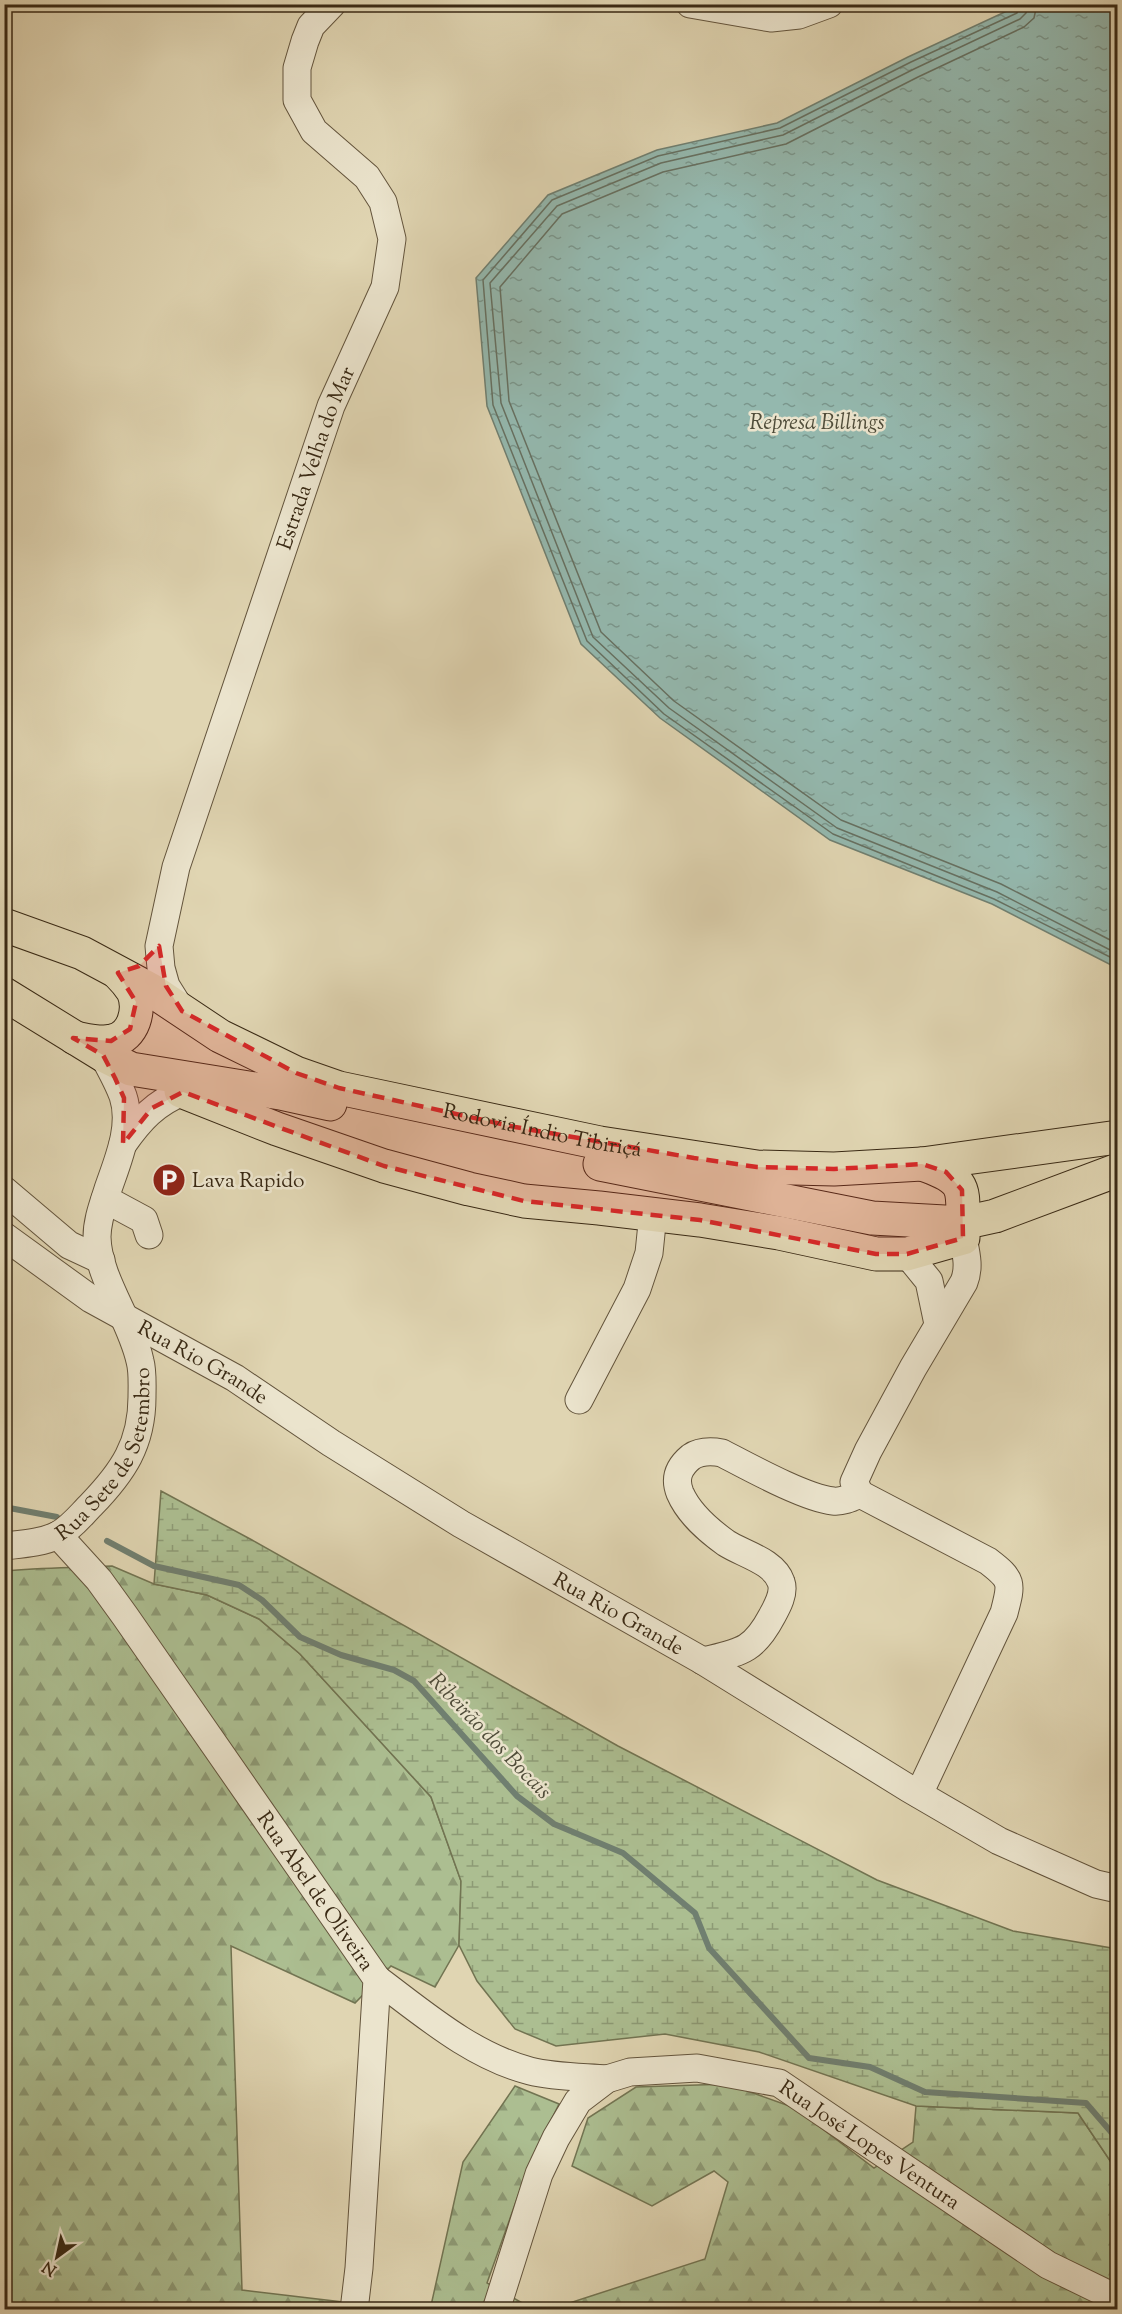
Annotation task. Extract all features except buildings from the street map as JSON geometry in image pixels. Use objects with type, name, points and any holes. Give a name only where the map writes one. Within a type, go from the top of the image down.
[{"type":"highway","name":"Rodovia Índio Tibiriçá","points":[[4,925],[82,953],[118,972],[220,1036],[296,1073],[339,1088],[611,1145],[757,1167],[834,1169],[922,1164],[1118,1137]]},
{"type":"highway","points":[[73,1038],[111,1041],[120,1038],[130,1029],[136,1016],[136,1002],[132,990],[118,972]]},
{"type":"highway","name":"Rodovia Índio Tibiriçá","points":[[4,994],[73,1038],[117,1062],[280,1093],[577,1159],[872,1218],[963,1230],[1118,1170]]},
{"type":"highway","points":[[117,1062],[183,1092],[278,1129],[373,1162],[469,1189],[524,1201],[653,1214],[779,1233],[876,1254],[907,1254],[963,1230],[962,1190],[946,1172],[922,1164]]},
{"type":"street","name":"Estrada Velha do Mar","points":[[159,946],[176,867],[331,406],[386,287],[392,240],[383,202],[367,177],[314,131],[297,100],[297,68],[304,41],[312,26],[332,4]]},
{"type":"street","points":[[690,4],[771,18],[799,15],[829,4]]},
{"type":"street","points":[[118,972],[146,962],[159,946]]},
{"type":"street","points":[[159,946],[161,968],[166,986],[182,1011]]},
{"type":"street","name":"Rua Sete de Setembro","points":[[4,1546],[42,1540],[58,1535],[68,1528],[109,1486],[131,1454],[139,1432],[142,1413],[140,1362],[127,1320],[109,1284],[97,1240],[98,1219],[123,1144],[126,1119],[117,1062]]},
{"type":"street","name":"Rua Sete de Setembro","points":[[123,1144],[152,1108],[183,1092]]},
{"type":"street","points":[[4,1190],[69,1245],[101,1260]]},
{"type":"street","points":[[105,1199],[144,1220],[149,1235]]},
{"type":"street","points":[[579,1400],[637,1289],[649,1253],[653,1214]]},
{"type":"street","points":[[919,1794],[1004,1613],[1011,1588],[1005,1574],[988,1561],[860,1494],[854,1482],[856,1474],[967,1274],[963,1230]]},
{"type":"street","name":"Rua Rio Grande","points":[[4,1236],[91,1299],[235,1378],[331,1443],[461,1524],[703,1661],[999,1841],[1096,1884],[1118,1889]]},
{"type":"street","points":[[907,1254],[929,1281],[938,1324]]},
{"type":"street","points":[[703,1661],[740,1652],[753,1644],[762,1635],[781,1599],[783,1585],[778,1575],[765,1564],[728,1544],[695,1515],[684,1501],[677,1486],[680,1468],[693,1456],[712,1451],[722,1453],[812,1495],[834,1501],[846,1500],[860,1494]]},
{"type":"street","name":"Rua Abel de Oliveira","points":[[58,1535],[99,1580],[125,1616],[377,1979],[359,2268],[354,2310]]},
{"type":"street","points":[[377,1979],[436,2023],[499,2061],[531,2071],[607,2079]]},
{"type":"street","name":"Rua José Lopes Ventura","points":[[496,2310],[539,2174],[556,2138],[578,2101],[607,2079],[630,2072],[697,2068],[778,2083],[1048,2265],[1118,2299]]},
{"type":"highlighted area","points":[[159,946],[166,986],[182,1011],[296,1073],[339,1088],[515,1127],[694,1158],[757,1167],[834,1169],[922,1164],[946,1172],[962,1190],[963,1238],[907,1254],[876,1254],[700,1220],[524,1201],[384,1166],[183,1092],[152,1108],[123,1144],[124,1098],[115,1078],[103,1055],[73,1038],[111,1041],[130,1029],[136,1002],[118,973],[139,966]]},
{"type":"green space","points":[[161,1491],[618,1746],[877,1880],[1013,1931],[1117,1949],[1117,2171],[1078,2113],[916,2106],[759,2052],[665,2034],[556,2046],[515,2029],[477,1981],[459,1945],[461,1881],[431,1797],[300,1654],[259,1619],[207,1595],[154,1584]]},
{"type":"green space","points":[[112,1566],[154,1584],[207,1595],[259,1619],[300,1654],[431,1797],[461,1881],[459,1945],[435,1987],[391,1966],[355,2003],[231,1946],[242,2290],[368,2305],[369,2309],[5,2310],[5,1571]]},
{"type":"green space","points":[[728,2084],[795,2108],[874,2168],[913,2142],[916,2106],[1078,2113],[1117,2171],[1117,2309],[548,2310],[705,2259],[728,2182],[714,2171],[652,2206],[572,2166],[588,2118],[636,2087]]},
{"type":"green space","points":[[515,2086],[559,2104],[529,2165],[487,2283],[533,2309],[430,2310],[463,2162]]},
{"type":"water","name":"Represa Billings","points":[[1020,5],[1117,5],[1117,968],[992,904],[830,840],[660,718],[581,644],[487,406],[476,278],[548,195],[657,150],[777,123],[908,57]]},
{"type":"waterway","name":"Ribeirão dos Bocais","points":[[4,1507],[57,1517]]},
{"type":"waterway","name":"Ribeirão dos Bocais","points":[[107,1541],[154,1566],[239,1585],[262,1600],[300,1637],[341,1655],[394,1670],[414,1681],[517,1796],[554,1824],[623,1853],[695,1913],[709,1948],[809,2058],[870,2067],[925,2092],[1086,2103],[1118,2140]]},
{"type":"place","name":"Lava Rapido","points":[[169,1180]]}]
